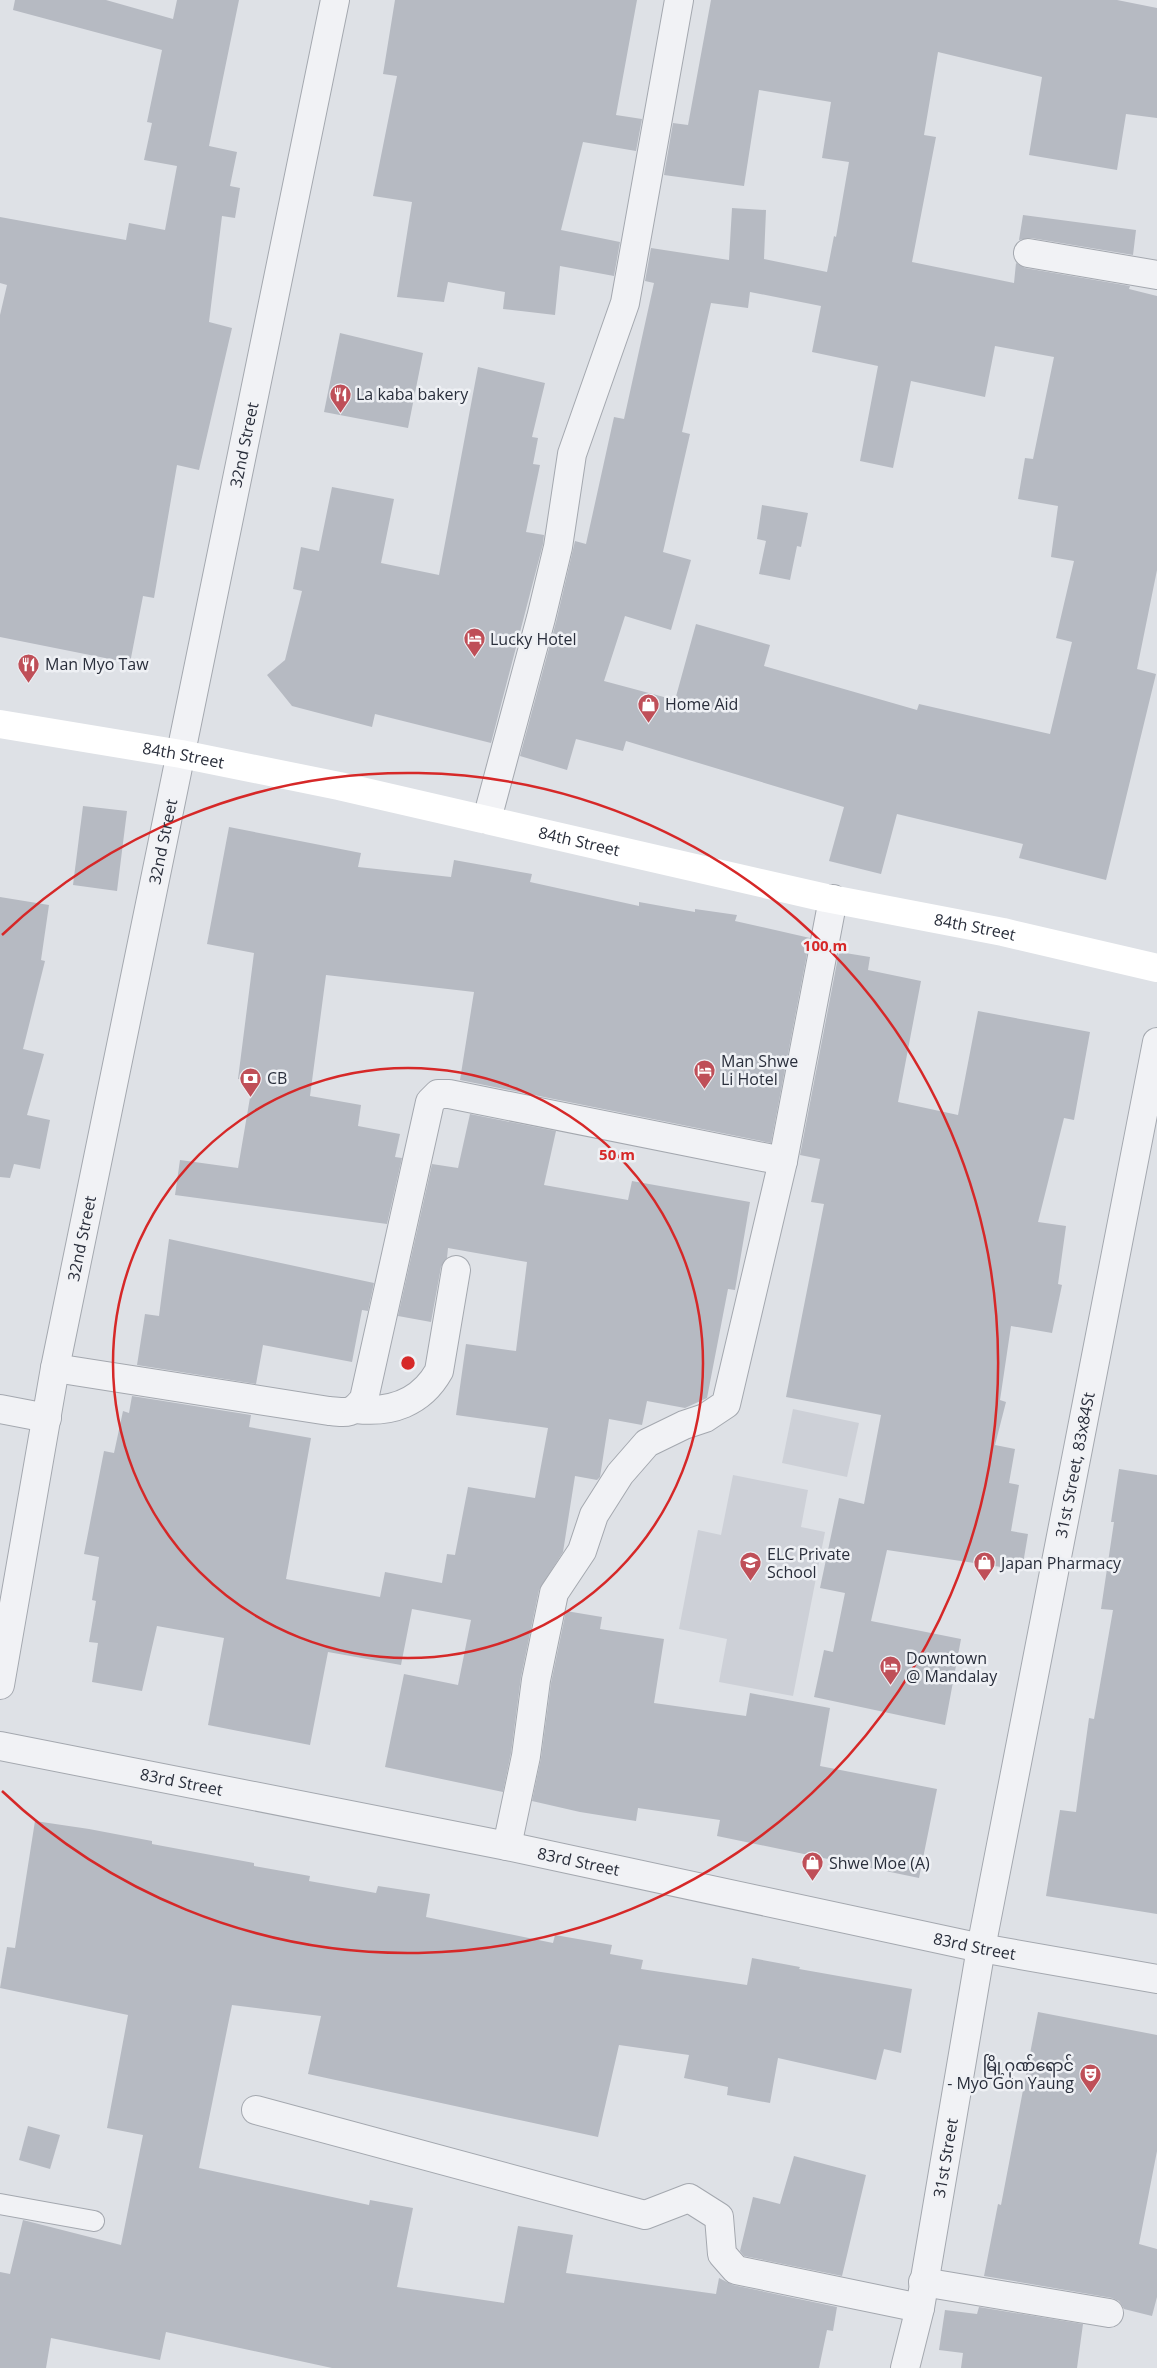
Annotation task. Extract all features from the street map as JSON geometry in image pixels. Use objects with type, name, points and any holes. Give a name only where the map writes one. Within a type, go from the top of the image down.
[{"type":"main road","name":"84th Street","points":[[0,724],[181,754],[487,819],[833,899],[1003,932],[1157,968]]},
{"type":"street","name":"32nd Street","points":[[0,1685],[55,1368],[334,0]]},
{"type":"street","points":[[487,819],[558,547],[572,454],[625,303],[679,0]]},
{"type":"street","points":[[1028,252],[1157,275]]},
{"type":"street","points":[[507,1846],[526,1756],[536,1680],[554,1592],[582,1551],[594,1514],[620,1474],[647,1443],[684,1425],[705,1418],[726,1404],[783,1161],[833,899]]},
{"type":"street","name":"31st Street, 83x84St","points":[[981,1948],[1157,1042]]},
{"type":"street","points":[[55,1368],[330,1412],[348,1413],[356,1409],[364,1399],[430,1102],[438,1094],[449,1094],[783,1161]]},
{"type":"street","points":[[356,1409],[375,1411],[410,1402],[434,1379],[439,1371],[456,1270]]},
{"type":"street","points":[[0,1409],[47,1418]]},
{"type":"street","name":"83rd Street","points":[[0,1746],[507,1846],[981,1948],[1157,1979]]},
{"type":"street","name":"31st Street","points":[[905,2368],[920,2308],[981,1948]]},
{"type":"street","points":[[256,2110],[645,2216],[689,2198],[719,2217],[722,2254],[736,2270],[920,2308]]},
{"type":"street","points":[[923,2282],[1109,2313]]},
{"type":"lane","points":[[0,2204],[94,2221]]},
{"type":"shaded area","points":[[793,1409],[859,1423],[847,1477],[782,1463]]},
{"type":"shaded area","name":"ELC Private School","points":[[733,1475],[808,1490],[801,1527],[825,1532],[793,1696],[719,1682],[727,1639],[679,1629],[698,1530],[721,1535]]},
{"type":"building","points":[[15,0],[106,0],[173,19],[177,0],[239,0],[209,146],[237,152],[230,186],[240,188],[235,218],[222,216],[209,322],[232,328],[199,470],[177,465],[154,598],[143,596],[130,663],[0,637],[0,315],[7,285],[0,283],[0,217],[126,240],[129,223],[165,230],[177,166],[144,160],[152,123],[147,122],[162,50],[13,10]]},
{"type":"building","points":[[395,0],[637,0],[616,115],[642,119],[636,151],[583,142],[561,230],[620,242],[614,276],[560,266],[555,315],[503,309],[505,292],[448,282],[444,302],[397,297],[412,202],[373,196],[397,76],[383,74]]},
{"type":"building","points":[[711,0],[1117,0],[1157,8],[1157,118],[1126,114],[1117,170],[1029,155],[1042,77],[938,52],[924,135],[936,137],[912,262],[1014,283],[1016,263],[1025,268],[1130,286],[1129,289],[1157,296],[1157,570],[1137,669],[1156,674],[1106,880],[1019,858],[1023,844],[897,814],[881,874],[829,861],[844,807],[626,741],[623,751],[576,739],[567,770],[520,756],[556,622],[575,541],[586,544],[614,417],[624,419],[654,283],[645,281],[651,248],[729,260],[732,208],[766,210],[764,259],[827,272],[834,236],[836,237],[849,162],[822,158],[831,102],[759,90],[744,186],[664,175],[673,123],[688,125]],"holes":[[[750,292],[821,306],[812,352],[878,366],[860,461],[893,468],[911,381],[985,397],[995,346],[1054,357],[1033,459],[1025,458],[1018,499],[1058,506],[1051,557],[1074,561],[1056,638],[1072,642],[1050,734],[919,704],[917,710],[764,666],[770,645],[696,624],[675,700],[604,681],[625,616],[671,630],[691,560],[663,552],[690,434],[682,432],[711,303],[748,308]]]},
{"type":"building","points":[[1023,215],[1136,230],[1133,255],[1031,238],[1019,240]]},
{"type":"building","points":[[340,333],[423,353],[408,428],[324,412]]},
{"type":"building","points":[[478,367],[545,383],[532,437],[538,438],[533,464],[540,465],[526,532],[544,535],[543,544],[491,743],[375,714],[372,727],[292,706],[267,675],[285,660],[302,591],[293,589],[301,547],[319,551],[332,487],[394,499],[381,563],[439,575]]},
{"type":"building","points":[[762,505],[808,513],[801,547],[797,546],[790,580],[759,574],[766,541],[757,539]]},
{"type":"building","points":[[83,806],[127,811],[117,891],[73,885]]},
{"type":"building","points":[[229,827],[361,853],[358,867],[451,877],[454,860],[532,874],[530,882],[639,906],[639,902],[695,912],[695,909],[737,915],[735,921],[810,938],[771,1143],[460,1080],[474,992],[326,975],[310,1096],[361,1105],[358,1126],[400,1134],[395,1157],[402,1158],[387,1224],[175,1195],[180,1160],[238,1168],[253,1080],[238,1079],[254,953],[207,944]]},
{"type":"building","points":[[0,897],[49,905],[41,960],[45,961],[23,1049],[44,1054],[27,1115],[50,1120],[40,1169],[14,1164],[10,1178],[0,1177]]},
{"type":"building","points":[[839,952],[870,957],[868,970],[921,981],[898,1102],[958,1115],[978,1011],[1090,1032],[1074,1120],[1064,1118],[1038,1222],[1066,1226],[1058,1284],[1062,1285],[1052,1333],[1011,1326],[1000,1400],[1006,1402],[995,1445],[1015,1449],[1009,1483],[1019,1485],[1011,1531],[1028,1534],[1022,1570],[887,1550],[871,1621],[961,1639],[945,1725],[814,1697],[824,1650],[833,1652],[845,1593],[820,1588],[839,1498],[864,1504],[881,1415],[786,1397],[824,1204],[811,1202],[820,1159],[800,1155]]},
{"type":"building","points":[[470,1114],[556,1131],[544,1185],[628,1200],[632,1181],[750,1202],[735,1290],[728,1289],[707,1398],[685,1408],[647,1401],[642,1425],[609,1419],[600,1477],[597,1480],[575,1476],[563,1552],[539,1590],[521,1677],[511,1753],[503,1792],[385,1767],[404,1674],[458,1685],[471,1620],[412,1609],[401,1665],[328,1652],[310,1745],[208,1725],[224,1638],[157,1626],[142,1691],[92,1682],[98,1643],[89,1642],[96,1601],[92,1600],[99,1557],[84,1554],[104,1451],[114,1453],[123,1411],[129,1413],[132,1396],[251,1415],[249,1427],[311,1438],[286,1579],[380,1597],[385,1572],[442,1583],[447,1554],[455,1555],[468,1487],[535,1498],[548,1428],[456,1415],[466,1344],[516,1351],[527,1262],[448,1248],[447,1258],[441,1267],[431,1322],[398,1316],[432,1164],[458,1168]]},
{"type":"building","points":[[169,1239],[374,1283],[368,1311],[362,1310],[352,1362],[263,1345],[256,1384],[137,1365],[145,1314],[159,1316]]},
{"type":"building","points":[[1119,1469],[1157,1475],[1157,1914],[1046,1896],[1060,1810],[1076,1812],[1089,1718],[1094,1719],[1113,1610],[1101,1609],[1114,1522],[1111,1522]]},
{"type":"building","points":[[566,1611],[602,1617],[600,1629],[664,1639],[654,1703],[746,1716],[750,1693],[830,1708],[820,1766],[937,1789],[919,1878],[717,1836],[720,1820],[638,1808],[636,1821],[580,1812],[532,1801],[541,1758],[551,1683]]},
{"type":"building","points":[[35,1821],[152,1841],[152,1844],[254,1863],[254,1866],[310,1876],[309,1881],[376,1893],[378,1886],[430,1894],[426,1917],[553,1943],[555,1935],[612,1945],[610,1954],[643,1960],[641,1969],[747,1985],[752,1958],[800,1967],[799,1969],[912,1989],[901,2053],[884,2049],[876,2080],[778,2058],[770,2103],[727,2095],[728,2087],[684,2078],[689,2055],[619,2045],[598,2137],[308,2074],[321,2016],[232,2005],[199,2168],[369,2205],[370,2200],[413,2208],[397,2287],[504,2303],[518,2226],[573,2235],[566,2273],[716,2294],[719,2278],[733,2285],[837,2307],[833,2331],[827,2330],[819,2368],[332,2368],[166,2332],[160,2360],[51,2338],[46,2368],[0,2368],[0,2272],[10,2274],[23,2220],[121,2245],[143,2135],[107,2128],[128,2015],[0,1988],[7,1947],[15,1948]]},
{"type":"building","name":"မြို့ဂုဏ်ရောင် - Myo Gon Yaung","points":[[1038,2012],[1157,2035],[1157,2151],[1139,2244],[1157,2249],[1157,2297],[1152,2316],[1124,2309],[1119,2301],[1112,2298],[984,2276],[998,2204],[1001,2205]]},
{"type":"building","points":[[28,2126],[60,2135],[50,2169],[19,2160]]},
{"type":"building","points":[[794,2156],[866,2175],[842,2276],[744,2256],[740,2251],[753,2197],[780,2204]]},
{"type":"building","points":[[979,2307],[1083,2324],[1077,2368],[961,2368],[963,2353],[939,2350],[945,2310],[977,2314]]},
{"type":"place","name":"La kaba bakery","points":[[340,413]]},
{"type":"place","name":"Lucky Hotel","points":[[474,658]]},
{"type":"place","name":"Man Myo Taw","points":[[29,683]]},
{"type":"place","name":"Home Aid","points":[[649,723]]},
{"type":"place","name":"Man Shwe Li Hotel","points":[[705,1089]]},
{"type":"place","name":"CB","points":[[251,1097]]},
{"type":"place","name":"ELC Private School","points":[[751,1582]]},
{"type":"place","name":"Japan Pharmacy","points":[[985,1582]]},
{"type":"place","name":"Downtown @ Mandalay","points":[[890,1686]]},
{"type":"place","name":"Shwe Moe (A)","points":[[813,1882]]},
{"type":"place","name":"မြို့ဂုဏ်ရောင် - Myo Gon Yaung","points":[[1090,2093]]}]
